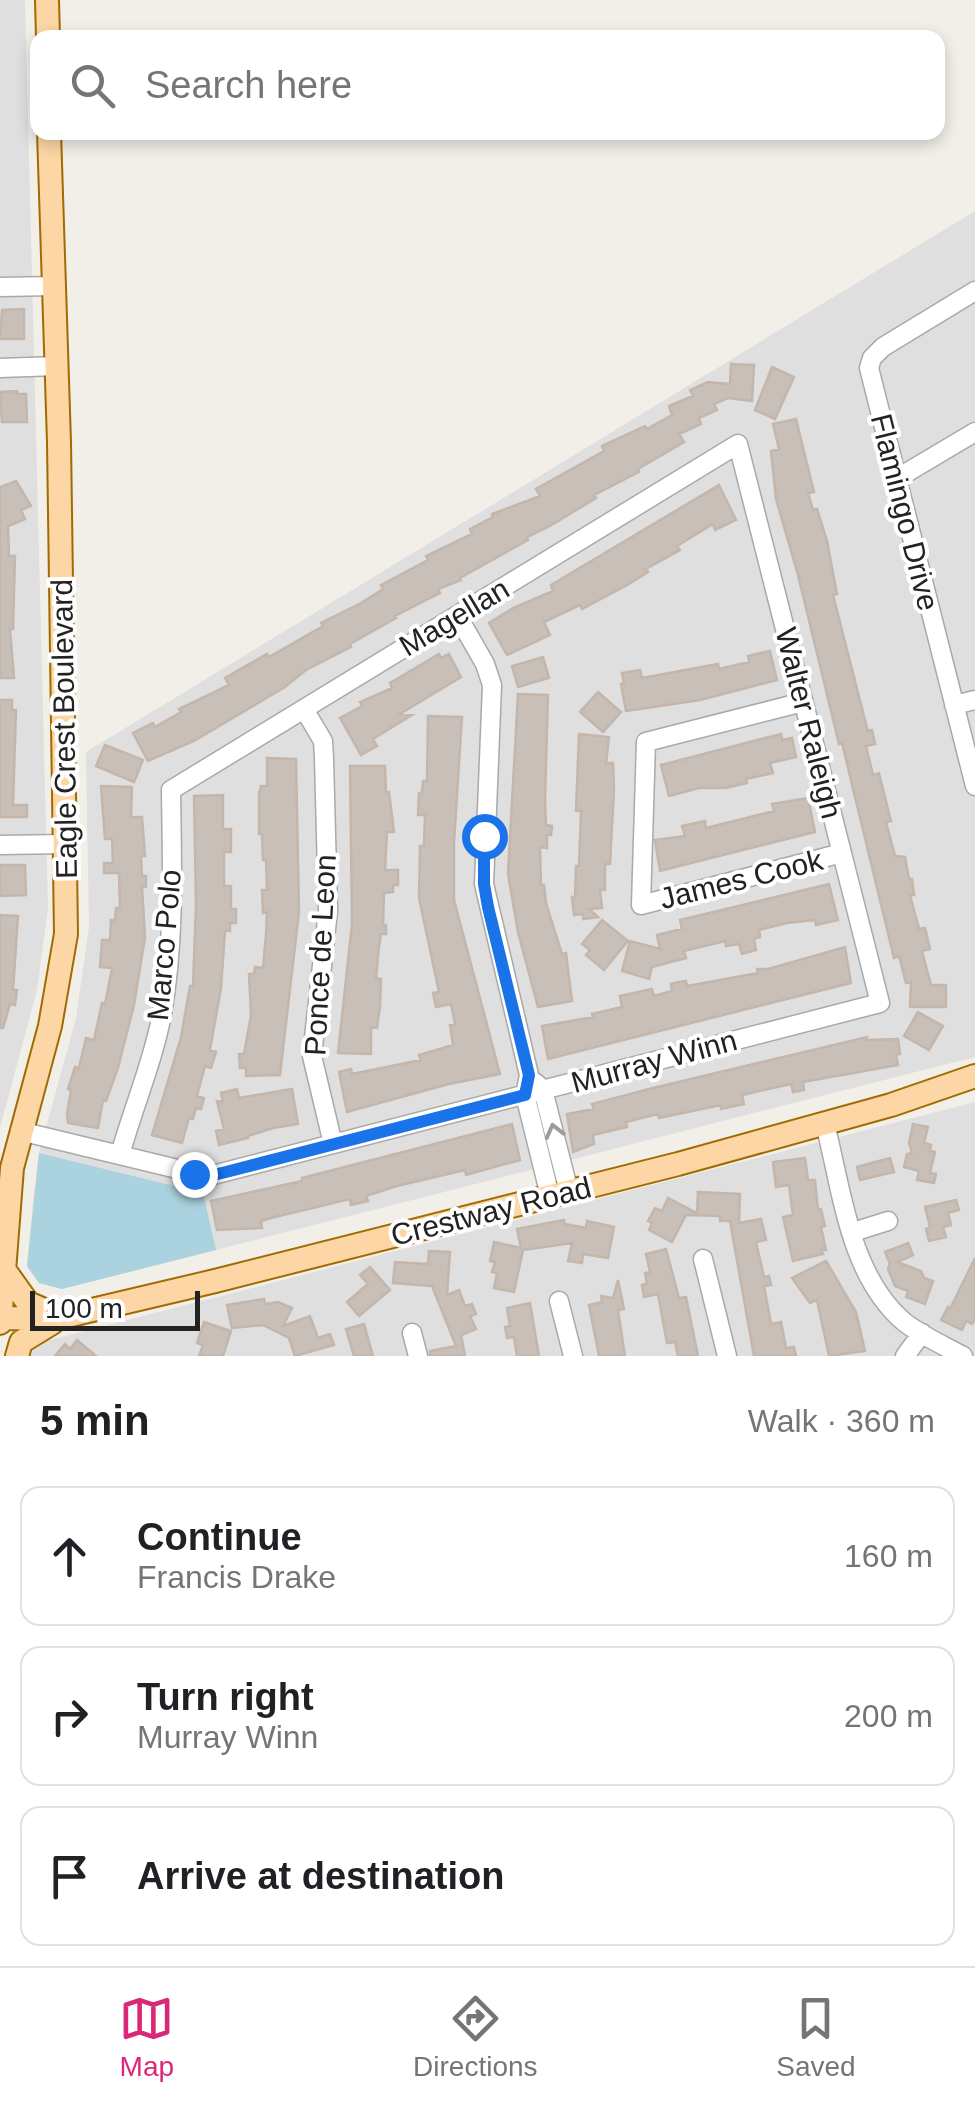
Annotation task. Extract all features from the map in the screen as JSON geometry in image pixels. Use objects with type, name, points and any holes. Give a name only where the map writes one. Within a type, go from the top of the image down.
[{"type":"main road","points":[[48,0],[48,30]]},
{"type":"main road","name":"Eagle Crest Boulevard","points":[[14,1356],[11,1333],[1,1319],[3,1220],[20,1130],[50,1026],[66,934],[49,140]]},
{"type":"main road","name":"Crestway Road","points":[[1,1319],[64,1316],[559,1194],[825,1124],[975,1076]]},
{"type":"main road","points":[[2,1271],[28,1303],[64,1316]]},
{"type":"main road","points":[[14,1356],[21,1342],[64,1316]]},
{"type":"street","points":[[0,287],[54,286]]},
{"type":"street","name":"Flamingo Drive","points":[[975,292],[883,347],[872,358],[870,378],[975,786]]},
{"type":"street","points":[[0,368],[57,366]]},
{"type":"street","points":[[896,480],[975,432]]},
{"type":"street","name":"Magellan","points":[[171,790],[738,444]]},
{"type":"street","name":"Walter Raleigh","points":[[738,444],[880,1003]]},
{"type":"street","points":[[457,616],[486,664],[492,685],[484,884],[559,1194]]},
{"type":"street","points":[[954,705],[975,700]]},
{"type":"street","name":"James Cook","points":[[804,702],[646,742],[641,905],[842,853]]},
{"type":"street","name":"Ponce de Leon","points":[[304,709],[323,741],[328,912],[312,1056],[333,1144]]},
{"type":"street","name":"Marco Polo","points":[[120,1155],[155,1047],[167,981],[171,790]]},
{"type":"street","points":[[0,846],[67,844]]},
{"type":"street","name":"Murray Winn","points":[[20,1130],[209,1176],[880,1003]]},
{"type":"street","points":[[825,1124],[859,1259],[871,1285],[904,1322],[963,1356]]},
{"type":"street","points":[[853,1232],[888,1221]]},
{"type":"street","points":[[704,1260],[727,1356]]},
{"type":"street","points":[[560,1301],[574,1356]]},
{"type":"street","points":[[412,1333],[418,1356]]},
{"type":"street","points":[[905,1356],[922,1333]]},
{"type":"shaded area","points":[[0,0],[25,0],[48,908],[37,990],[0,1128]]},
{"type":"shaded area","points":[[975,211],[975,1057],[62,1289],[39,1283],[27,1266],[39,1153],[76,1018],[89,927],[86,752]]},
{"type":"shaded area","points":[[975,1102],[975,1356],[28,1356],[38,1343]]},
{"type":"water","points":[[39,1153],[203,1193],[216,1250],[62,1289],[39,1283],[27,1266]]},
{"type":"building","points":[[24,309],[24,339],[0,339],[2,310]]},
{"type":"building","points":[[731,364],[754,365],[752,401],[728,398],[714,404],[717,410],[699,418],[701,424],[679,434],[684,442],[638,469],[639,472],[594,495],[596,498],[461,580],[438,589],[440,593],[395,616],[350,644],[351,647],[306,670],[285,687],[194,741],[148,761],[133,733],[153,723],[155,727],[181,712],[179,709],[229,685],[225,678],[361,603],[383,589],[381,585],[428,560],[426,556],[472,534],[470,529],[493,517],[492,514],[540,496],[536,489],[604,451],[602,446],[672,415],[669,406],[693,396],[690,390],[708,382],[730,384]]},
{"type":"building","points":[[772,367],[794,377],[775,419],[755,410]]},
{"type":"building","points":[[0,392],[26,394],[27,422],[2,422]]},
{"type":"building","points":[[796,419],[814,492],[808,493],[827,541],[837,594],[833,595],[868,731],[872,730],[875,744],[866,746],[873,775],[879,773],[895,856],[905,857],[912,879],[914,895],[910,895],[919,929],[925,928],[930,949],[922,951],[931,985],[946,985],[946,1007],[910,1007],[911,982],[906,983],[899,956],[894,958],[842,743],[839,744],[776,499],[771,451],[779,449],[773,424]]},
{"type":"building","points":[[16,481],[31,506],[21,510],[25,519],[8,526],[9,556],[15,556],[10,629],[14,678],[0,678],[0,487]]},
{"type":"building","points":[[719,485],[736,520],[715,530],[713,524],[677,546],[680,550],[646,569],[648,572],[629,584],[582,609],[580,605],[544,622],[550,635],[507,655],[489,623],[553,591],[551,585]]},
{"type":"building","points":[[770,651],[777,680],[700,700],[626,711],[622,673],[640,670],[642,678],[718,664],[719,669],[749,662],[748,656]]},
{"type":"building","points":[[439,654],[441,658],[449,654],[461,677],[400,714],[412,715],[373,739],[377,746],[361,755],[340,718],[362,706],[360,702],[392,688],[390,683]]},
{"type":"building","points":[[543,657],[549,678],[518,687],[512,666]]},
{"type":"building","points":[[598,692],[621,712],[603,732],[580,712]]},
{"type":"building","points":[[518,694],[548,695],[545,799],[546,825],[552,826],[547,848],[540,847],[541,885],[562,954],[566,953],[572,1001],[538,1007],[518,932],[508,874]]},
{"type":"building","points":[[0,700],[12,700],[12,710],[16,710],[13,805],[27,805],[27,817],[0,817]]},
{"type":"building","points":[[428,716],[462,717],[454,900],[500,1074],[347,1112],[339,1072],[351,1069],[352,1074],[421,1060],[419,1055],[453,1045],[450,1025],[455,1024],[451,1004],[436,1007],[433,993],[439,992],[419,898],[425,815],[418,815],[419,793],[423,781],[427,781]]},
{"type":"building","points":[[579,734],[609,737],[606,763],[613,763],[614,789],[610,864],[605,864],[605,890],[600,890],[602,908],[589,909],[598,917],[583,919],[583,914],[574,915],[572,897],[579,866]]},
{"type":"building","points":[[781,734],[782,740],[792,738],[796,757],[770,763],[773,773],[726,788],[699,788],[669,796],[661,765]]},
{"type":"building","points":[[105,745],[143,760],[134,782],[96,766]]},
{"type":"building","points":[[267,758],[296,759],[299,912],[280,1075],[246,1076],[246,1068],[240,1068],[239,1054],[244,1054],[251,1015],[249,974],[254,974],[255,967],[263,968],[266,934],[262,890],[267,890],[266,860],[259,834],[259,793],[261,786],[267,786]]},
{"type":"building","points":[[350,766],[385,766],[394,832],[387,832],[385,870],[398,870],[398,885],[393,885],[393,892],[384,893],[386,934],[381,934],[379,947],[376,978],[381,979],[380,1006],[377,1028],[371,1027],[371,1054],[338,1053],[352,924]]},
{"type":"building","points":[[101,786],[132,787],[131,817],[142,817],[142,876],[146,876],[146,887],[142,887],[145,937],[134,1005],[118,1068],[106,1101],[103,1100],[98,1128],[68,1123],[67,1114],[71,1090],[68,1089],[75,1067],[79,1068],[86,1038],[94,1040],[102,1003],[105,1004],[112,968],[100,967],[102,940],[110,940],[111,920],[115,920],[116,908],[120,908],[119,873],[104,873],[104,863],[113,863],[112,839],[105,839]]},
{"type":"building","points":[[223,795],[223,829],[231,829],[231,852],[224,852],[224,886],[231,886],[231,909],[236,909],[236,923],[230,923],[230,931],[225,931],[221,988],[210,1050],[216,1052],[211,1068],[205,1066],[197,1096],[204,1098],[201,1109],[196,1108],[193,1119],[189,1118],[182,1143],[152,1135],[193,986],[194,796]]},
{"type":"building","points":[[808,798],[815,832],[660,871],[655,840],[685,836],[682,826],[705,821],[706,828],[774,811],[772,804]]},
{"type":"building","points":[[0,865],[25,865],[26,895],[0,896]]},
{"type":"building","points":[[829,884],[838,920],[816,925],[815,920],[787,923],[759,930],[760,937],[754,939],[756,950],[742,954],[739,944],[726,946],[725,941],[684,951],[686,958],[652,967],[649,979],[622,971],[630,941],[660,949],[657,935],[682,929],[680,920]]},
{"type":"building","points":[[0,915],[18,916],[15,1005],[10,1004],[3,1028],[0,1028]]},
{"type":"building","points":[[602,920],[628,941],[604,970],[586,955],[590,950],[582,944]]},
{"type":"building","points":[[845,947],[851,983],[548,1059],[542,1026],[593,1017],[592,1014],[622,1007],[620,996],[652,989],[654,996],[672,991],[671,984],[686,981],[687,986],[758,973],[757,969]]},
{"type":"building","points":[[918,1012],[943,1026],[929,1050],[904,1036]]},
{"type":"building","points":[[867,1037],[898,1039],[898,1065],[803,1082],[804,1090],[793,1092],[791,1084],[742,1095],[744,1104],[721,1109],[721,1105],[626,1122],[627,1127],[593,1135],[594,1144],[573,1152],[567,1114],[594,1109],[592,1104]]},
{"type":"building","points":[[237,1089],[239,1098],[292,1089],[298,1124],[219,1145],[216,1131],[224,1129],[217,1101],[223,1102],[221,1093]]},
{"type":"building","points":[[512,1124],[520,1160],[466,1175],[465,1170],[397,1186],[351,1205],[350,1199],[275,1217],[261,1221],[262,1228],[217,1230],[211,1201],[302,1181]]},
{"type":"building","points":[[913,1124],[928,1127],[924,1143],[935,1152],[930,1173],[936,1174],[934,1183],[917,1180],[919,1171],[904,1167],[907,1154],[912,1153],[909,1143]]},
{"type":"building","points":[[805,1158],[808,1180],[815,1180],[826,1250],[793,1261],[783,1217],[793,1215],[789,1185],[776,1187],[773,1162]]},
{"type":"building","points":[[890,1158],[894,1172],[860,1180],[857,1167]]},
{"type":"building","points":[[698,1192],[740,1194],[739,1223],[761,1219],[766,1240],[756,1242],[764,1277],[769,1276],[771,1285],[764,1286],[771,1324],[781,1322],[786,1348],[794,1347],[796,1356],[754,1356],[730,1221],[720,1221],[720,1216],[686,1215],[672,1242],[649,1230],[652,1223],[648,1221],[655,1208],[662,1211],[668,1198],[697,1213]]},
{"type":"building","points":[[956,1200],[959,1210],[948,1213],[951,1225],[943,1227],[946,1237],[929,1241],[925,1207]]},
{"type":"building","points":[[564,1220],[565,1224],[586,1228],[587,1221],[614,1227],[608,1258],[583,1254],[582,1263],[568,1261],[572,1243],[523,1250],[514,1292],[494,1288],[497,1273],[492,1272],[495,1262],[490,1261],[494,1242],[521,1248],[517,1229]]},
{"type":"building","points":[[908,1243],[913,1255],[897,1262],[921,1271],[924,1278],[933,1281],[925,1304],[906,1297],[908,1291],[895,1286],[888,1269],[885,1252]]},
{"type":"building","points":[[666,1249],[679,1298],[686,1297],[698,1356],[678,1356],[675,1342],[667,1343],[658,1294],[644,1297],[642,1285],[647,1284],[645,1273],[650,1272],[646,1254]]},
{"type":"building","points":[[429,1251],[450,1252],[447,1295],[459,1290],[465,1306],[472,1304],[476,1314],[470,1316],[476,1329],[461,1335],[465,1356],[430,1356],[430,1351],[456,1346],[432,1286],[393,1283],[395,1262],[428,1264]]},
{"type":"building","points":[[975,1258],[975,1319],[972,1324],[966,1321],[962,1330],[941,1320]]},
{"type":"building","points":[[826,1261],[856,1312],[865,1351],[829,1356],[817,1300],[810,1303],[792,1278]]},
{"type":"building","points":[[370,1267],[390,1290],[359,1316],[347,1302],[368,1284],[360,1275]]},
{"type":"building","points":[[618,1280],[624,1309],[618,1310],[625,1356],[599,1356],[589,1305],[602,1302],[601,1296],[613,1298]]},
{"type":"building","points":[[264,1299],[265,1304],[278,1302],[292,1308],[283,1326],[310,1316],[318,1338],[330,1334],[334,1345],[295,1356],[289,1338],[263,1325],[232,1328],[227,1305]]},
{"type":"building","points":[[530,1303],[539,1356],[517,1356],[514,1337],[507,1338],[507,1308]]},
{"type":"building","points":[[204,1322],[231,1331],[223,1356],[199,1356],[203,1345],[197,1343]]},
{"type":"building","points":[[364,1324],[373,1356],[354,1356],[346,1329]]},
{"type":"building","points":[[77,1340],[96,1356],[55,1356],[65,1344],[70,1349]]},
{"type":"route","points":[[194,1174],[226,1172],[525,1095],[529,1075],[484,884],[484,836]]}]
